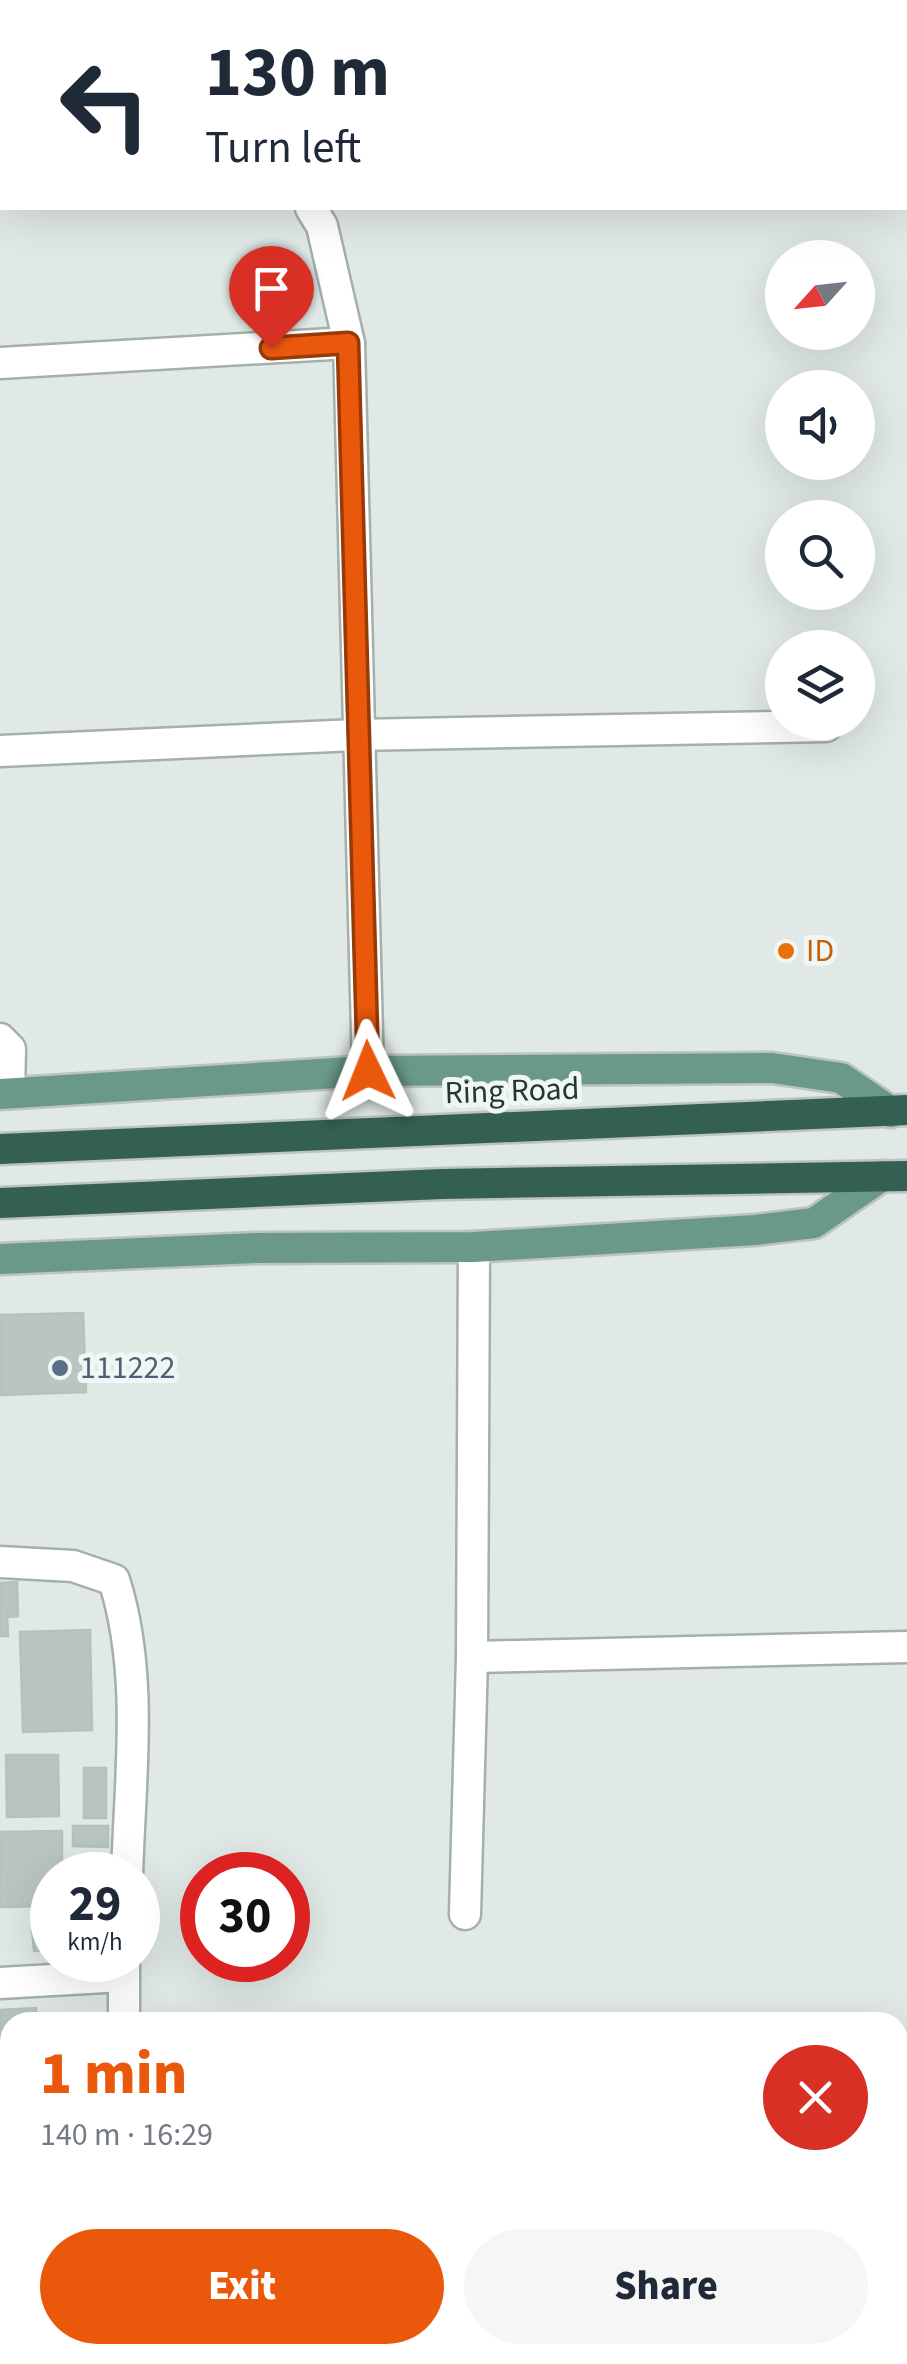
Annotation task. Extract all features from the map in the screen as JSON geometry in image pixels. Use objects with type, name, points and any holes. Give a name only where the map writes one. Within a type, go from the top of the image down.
[{"type":"highway","name":"Ring Road","points":[[0,1150],[899,1111]]},
{"type":"highway","points":[[0,1203],[442,1184],[894,1176]]},
{"type":"main road","points":[[5,1094],[368,1071],[772,1068],[841,1078],[899,1111]]},
{"type":"main road","points":[[0,1259],[256,1248],[474,1247],[814,1223],[894,1176]]},
{"type":"street","points":[[312,210],[322,226],[348,343],[368,1071]]},
{"type":"street","points":[[0,363],[348,343]]},
{"type":"street","points":[[0,751],[356,735],[765,727]]},
{"type":"street","points":[[0,1039],[10,1050],[5,1094]]},
{"type":"street","points":[[465,1914],[472,1657],[474,1247]]},
{"type":"street","points":[[0,1562],[73,1566],[114,1580],[127,1622],[133,1704],[128,1852]]},
{"type":"street","points":[[472,1657],[907,1647]]},
{"type":"street","points":[[0,1983],[30,1979]]},
{"type":"street","points":[[124,1982],[124,2012]]},
{"type":"building","points":[[83,1313],[86,1392],[0,1395],[0,1315]]},
{"type":"building","points":[[17,1582],[18,1616],[7,1617],[8,1636],[0,1636],[0,1583]]},
{"type":"building","points":[[90,1630],[92,1730],[23,1732],[20,1632]]},
{"type":"building","points":[[6,1755],[58,1755],[59,1816],[7,1817]]},
{"type":"building","points":[[84,1768],[106,1768],[106,1818],[84,1818]]},
{"type":"building","points":[[73,1826],[108,1826],[108,1847],[73,1846]]},
{"type":"building","points":[[62,1831],[62,1852],[30,1852],[30,1906],[0,1907],[0,1832]]},
{"type":"building","points":[[36,2008],[36,2012],[0,2012]]},
{"type":"place","name":"ID","points":[[786,951]]},
{"type":"place","name":"111222","points":[[60,1368]]},
{"type":"route","points":[[271,348],[348,343],[368,1071]]}]
